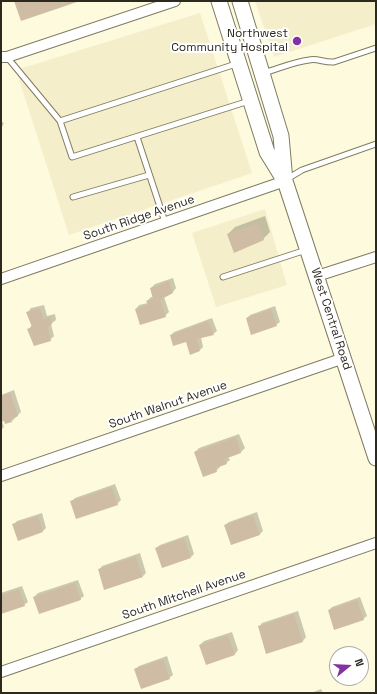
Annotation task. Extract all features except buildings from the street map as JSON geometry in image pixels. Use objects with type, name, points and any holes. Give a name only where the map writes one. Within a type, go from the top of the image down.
[{"type":"main road","name":"West Central Road","points":[[219,1],[267,152],[285,180]]},
{"type":"main road","name":"West Central Road","points":[[240,1],[281,136],[285,180],[375,454]]},
{"type":"street","points":[[4,57],[175,1]]},
{"type":"street","name":"South Ridge Avenue","points":[[1,279],[285,180]]},
{"type":"street","points":[[317,276],[376,257]]},
{"type":"street","name":"South Walnut Avenue","points":[[1,476],[344,358]]},
{"type":"street","name":"South Mitchell Avenue","points":[[1,672],[376,543]]},
{"type":"lane","points":[[262,74],[296,63],[315,59],[334,62],[376,48]]},
{"type":"lane","points":[[4,57],[60,121],[72,157],[251,101]]},
{"type":"lane","points":[[60,121],[239,63]]},
{"type":"lane","points":[[137,137],[165,222]]},
{"type":"lane","points":[[285,180],[302,170],[376,144]]},
{"type":"lane","points":[[73,197],[149,175]]},
{"type":"lane","points":[[223,277],[308,250]]},
{"type":"shaded area","name":"Northwest Community Hospital","points":[[255,1],[376,1],[376,24],[274,57]]},
{"type":"shaded area","points":[[200,13],[252,173],[69,235],[16,70]]},
{"type":"shaded area","points":[[265,209],[287,285],[216,307],[192,233]]},
{"type":"place","name":"Northwest Community Hospital","points":[[297,41]]}]
